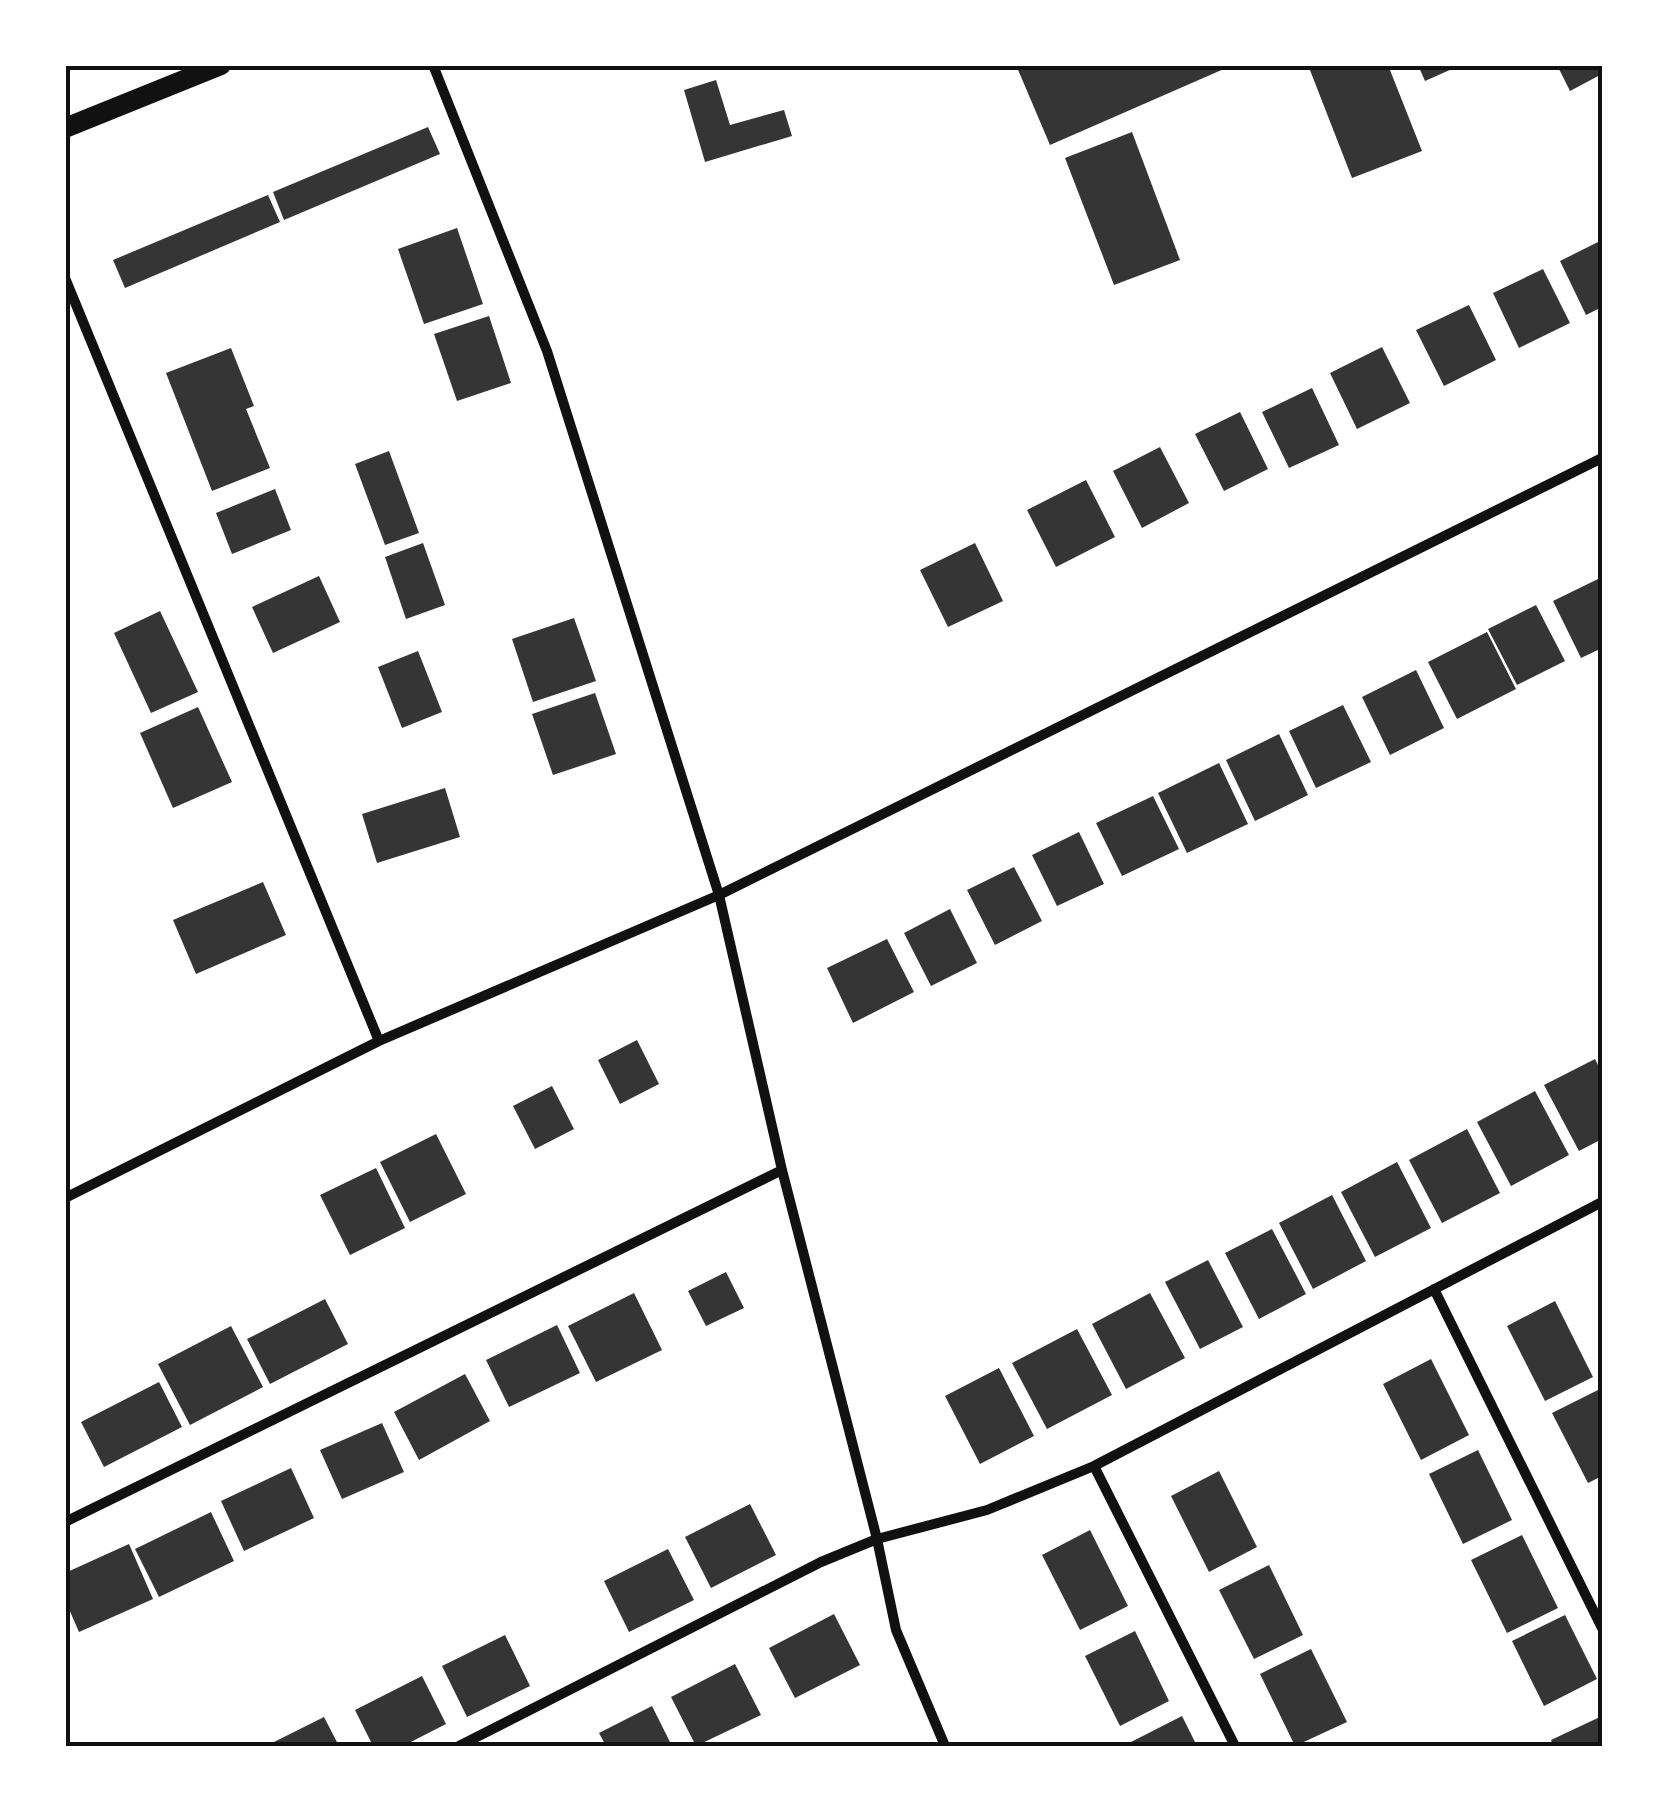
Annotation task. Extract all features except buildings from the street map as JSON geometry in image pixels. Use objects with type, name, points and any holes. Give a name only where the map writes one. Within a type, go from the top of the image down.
[{"type":"main road","points":[[65,128],[221,65]]},
{"type":"street","points":[[433,65],[547,352],[719,895],[782,1170],[877,1539],[896,1630],[945,1746]]},
{"type":"street","points":[[65,278],[379,1041]]},
{"type":"street","points":[[65,1198],[379,1041],[719,895],[1602,458]]},
{"type":"street","points":[[65,1522],[782,1170]]},
{"type":"street","points":[[459,1746],[821,1562],[877,1539],[987,1510],[1094,1466],[1602,1202]]},
{"type":"street","points":[[1434,1289],[1602,1628]]},
{"type":"street","points":[[1094,1466],[1235,1746]]}]
